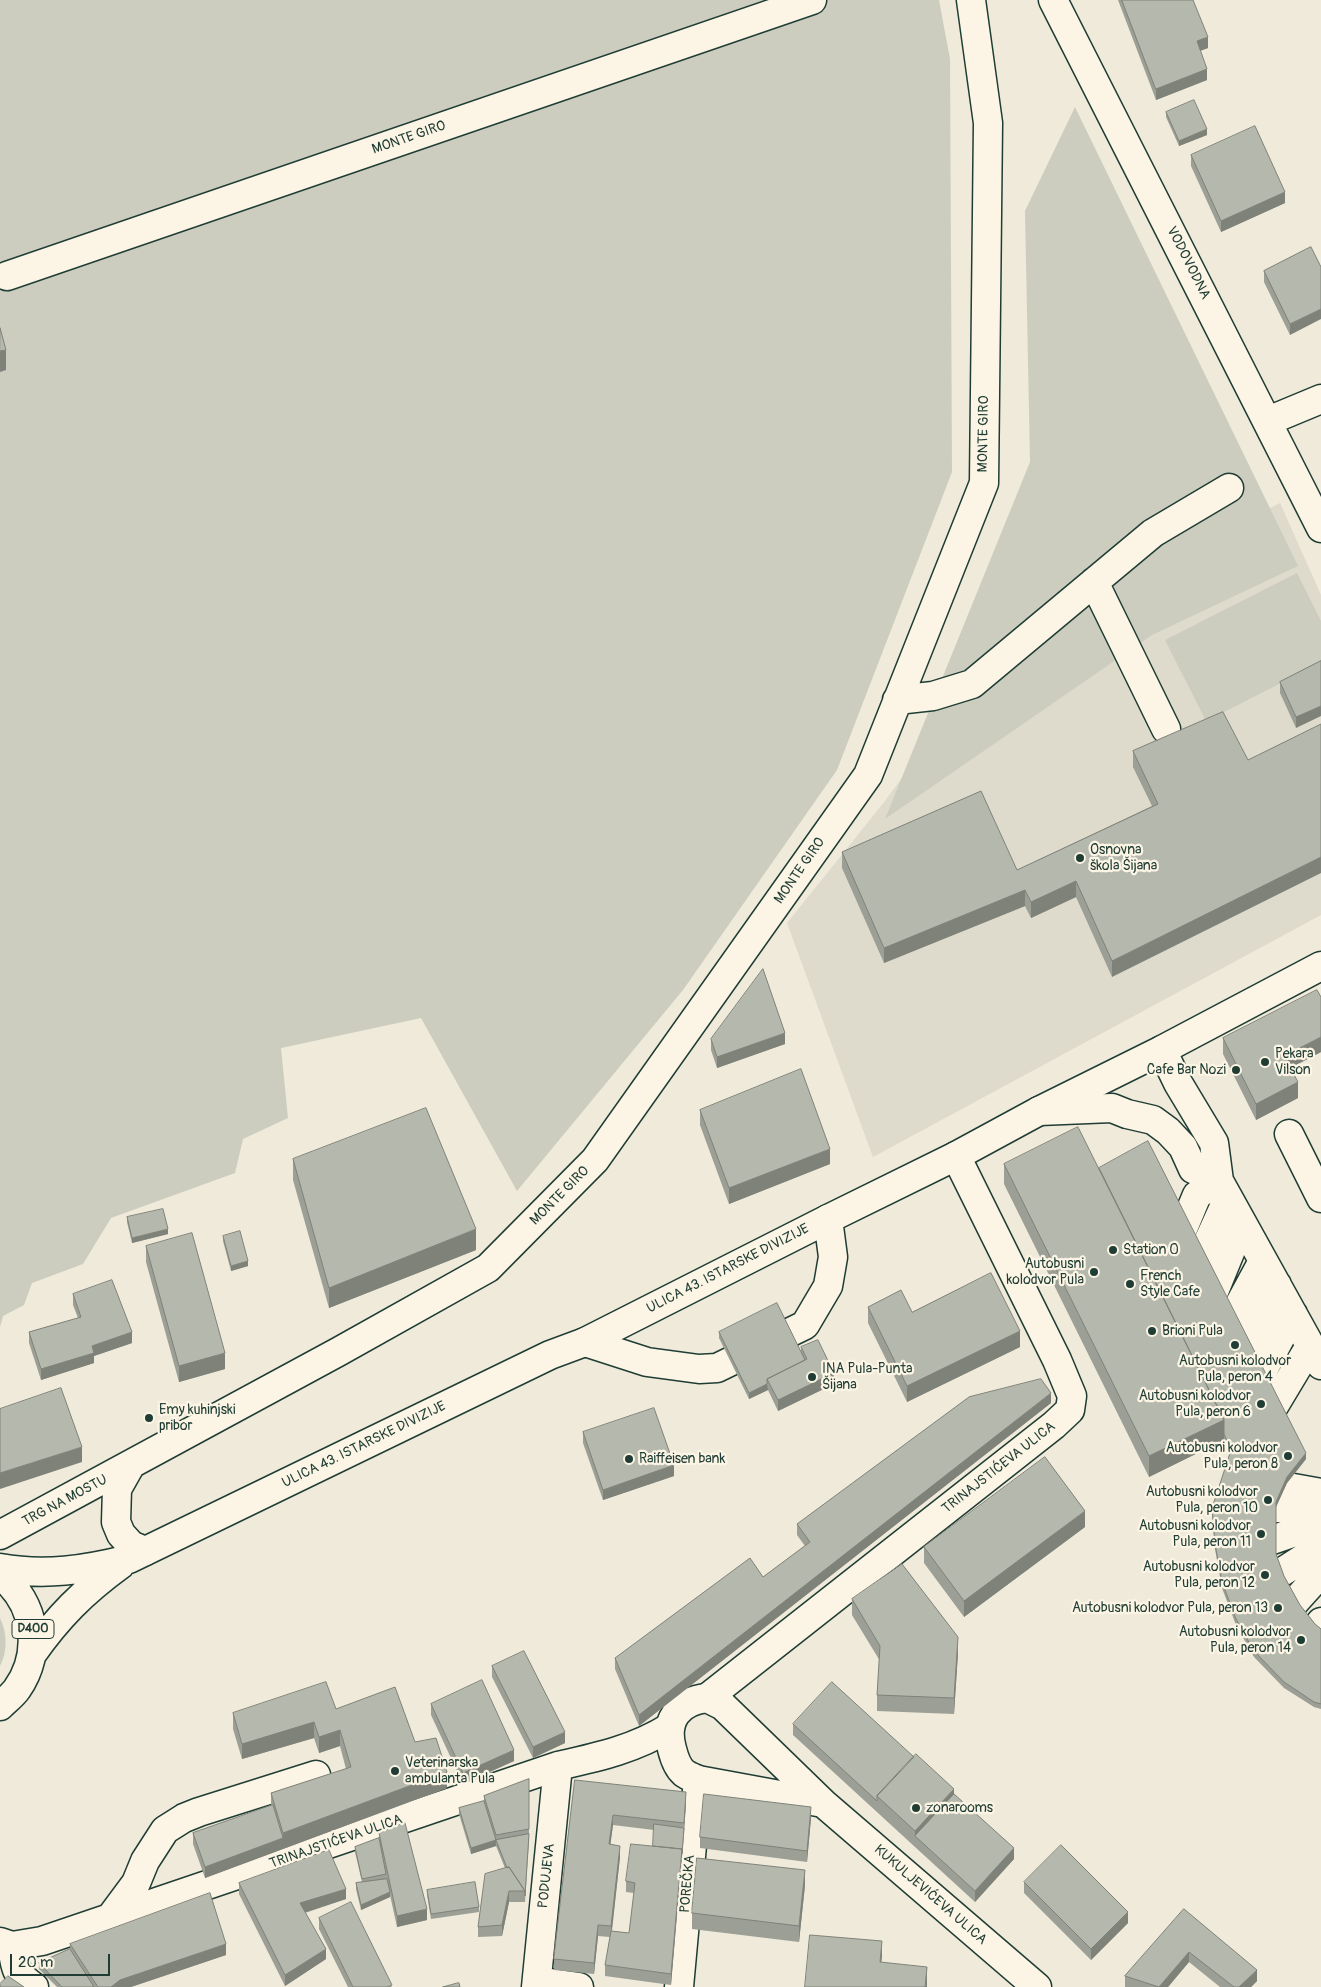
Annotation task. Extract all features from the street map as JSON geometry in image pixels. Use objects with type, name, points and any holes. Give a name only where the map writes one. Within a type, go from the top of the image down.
[{"type":"street","name":"MONTE GIRO","points":[[7,276],[812,0]]},
{"type":"street","name":"MONTE GIRO","points":[[130,1466],[488,1268],[595,1160],[868,775],[984,483],[988,122],[970,0]]},
{"type":"street","name":"VODOVODNA","points":[[1053,0],[1321,528]]},
{"type":"street","points":[[1268,421],[1321,399]]},
{"type":"street","points":[[897,700],[933,696],[972,684],[1153,533],[1228,488]]},
{"type":"street","points":[[1094,582],[1166,729]]},
{"type":"street","name":"ULICA 43. ISTARSKE DIVIZIJE","points":[[32,1654],[51,1627],[70,1606],[93,1585],[137,1555],[550,1355],[585,1342],[956,1156],[1039,1111],[1162,1050],[1321,966]]},
{"type":"street","points":[[1162,1050],[1178,1083],[1214,1143],[1223,1190],[1316,1356],[1265,1421]]},
{"type":"street","points":[[1039,1111],[1112,1108],[1127,1114],[1153,1120],[1168,1131],[1183,1147],[1193,1169],[1223,1190]]},
{"type":"street","points":[[1289,1134],[1321,1198]]},
{"type":"street","name":"TRINAJSTIĆEVA ULICA","points":[[707,1698],[1054,1425],[1070,1410],[1072,1396],[1057,1360],[956,1156]]},
{"type":"street","points":[[1177,1243],[1197,1195],[1223,1190]]},
{"type":"street","points":[[1193,1275],[1223,1190]]},
{"type":"street","points":[[585,1342],[647,1362],[699,1369],[717,1368],[804,1325],[828,1286],[833,1257],[828,1219]]},
{"type":"street","points":[[1209,1304],[1242,1223]]},
{"type":"street","points":[[1224,1333],[1263,1261]]},
{"type":"street","points":[[1240,1360],[1277,1286]]},
{"type":"street","points":[[1253,1389],[1293,1314]]},
{"type":"street","points":[[1282,1460],[1321,1478]]},
{"type":"street","points":[[130,1466],[117,1490],[116,1522],[120,1534],[131,1545],[137,1555]]},
{"type":"street","name":"TRG NA MOSTU","points":[[0,1535],[130,1466]]},
{"type":"street","points":[[1321,1493],[1257,1494],[1321,1510]]},
{"type":"street","points":[[1249,1548],[1321,1523]]},
{"type":"street","points":[[1257,1588],[1321,1547]]},
{"type":"street","name":"ULICA 43. ISTARSKE DIVIZIJE","points":[[0,1568],[23,1572],[91,1568],[137,1555]]},
{"type":"street","points":[[1273,1626],[1321,1573]]},
{"type":"street","name":"D400","points":[[0,1574],[10,1582],[25,1603],[33,1628],[32,1654],[26,1673],[8,1698]]},
{"type":"street","points":[[1298,1653],[1321,1622]]},
{"type":"street","points":[[0,1723],[8,1698]]},
{"type":"street","points":[[707,1698],[694,1700],[677,1711],[670,1727],[670,1743],[674,1757],[684,1773],[698,1780],[823,1803]]},
{"type":"street","name":"KUKULJEVIĆEVA ULICA","points":[[707,1698],[723,1706],[823,1803],[1037,1987]]},
{"type":"street","name":"TRINAJSTIĆEVA ULICA","points":[[6,1944],[42,1941],[558,1766],[606,1756],[650,1739],[670,1727]]},
{"type":"street","name":"PODUJEVA","points":[[537,1984],[558,1766]]},
{"type":"street","points":[[110,1918],[136,1883],[145,1860],[165,1830],[184,1818],[199,1812],[316,1775]]},
{"type":"street","name":"POREČKA","points":[[679,1987],[698,1780]]},
{"type":"street","points":[[6,1944],[20,1976],[34,1987]]},
{"type":"street","points":[[537,1984],[579,1987]]},
{"type":"shaded area","points":[[0,0],[939,0],[950,59],[952,472],[837,770],[683,990],[517,1191],[421,1018],[281,1048],[288,1118],[243,1139],[235,1173],[111,1218],[83,1264],[32,1283],[24,1305],[3,1316],[0,1327]]},
{"type":"shaded area","points":[[1075,107],[1298,566],[1152,635],[885,819],[1030,462],[1025,211]]},
{"type":"shaded area","name":"Osnovna škola Šijana","points":[[1280,503],[1321,595],[1321,915],[873,1157],[787,923],[885,801],[1003,640]]},
{"type":"shaded area","points":[[1297,573],[1321,621],[1321,663],[1206,721],[1165,640]]},
{"type":"shaded area","points":[[0,1618],[6,1642],[0,1666]]},
{"type":"building","points":[[1122,0],[1193,0],[1208,37],[1197,41],[1207,69],[1156,89]]},
{"type":"building","points":[[1194,100],[1207,129],[1179,141],[1166,112]]},
{"type":"building","points":[[1255,126],[1285,192],[1221,221],[1191,155]]},
{"type":"building","points":[[1311,247],[1321,267],[1321,309],[1290,324],[1264,271]]},
{"type":"building","points":[[0,328],[6,350],[0,351]]},
{"type":"building","points":[[1321,661],[1321,706],[1296,717],[1280,682]]},
{"type":"building","points":[[1223,712],[1248,760],[1321,724],[1321,857],[1112,961],[1076,881],[1031,902],[1025,890],[884,948],[842,852],[981,791],[1017,870],[1158,804],[1133,751]]},
{"type":"building","points":[[763,969],[785,1033],[717,1057],[711,1039]]},
{"type":"building","points":[[1317,990],[1321,997],[1321,1037],[1284,1056],[1298,1082],[1256,1104],[1223,1038]]},
{"type":"building","points":[[801,1069],[830,1149],[729,1188],[700,1110]]},
{"type":"building","points":[[426,1108],[476,1229],[329,1288],[293,1159]]},
{"type":"building","name":"Autobusni kolodvor Pula","points":[[1078,1127],[1224,1420],[1149,1456],[1004,1164]]},
{"type":"building","points":[[1148,1141],[1306,1453],[1287,1477],[1276,1502],[1276,1554],[1284,1576],[1300,1605],[1321,1629],[1321,1704],[1314,1702],[1284,1682],[1254,1651],[1236,1619],[1222,1582],[1215,1544],[1212,1508],[1231,1450],[1224,1434],[1224,1420],[1099,1168]]},
{"type":"building","points":[[163,1209],[168,1229],[132,1238],[127,1217]]},
{"type":"building","points":[[240,1231],[248,1261],[231,1266],[223,1236]]},
{"type":"building","points":[[192,1233],[225,1353],[179,1366],[146,1246]]},
{"type":"building","points":[[991,1273],[1020,1331],[907,1386],[868,1307],[901,1290],[912,1312]]},
{"type":"building","points":[[112,1280],[132,1332],[92,1346],[94,1353],[41,1369],[29,1332],[81,1317],[73,1294]]},
{"type":"building","points":[[777,1303],[805,1360],[767,1379],[767,1384],[749,1393],[719,1332]]},
{"type":"building","points":[[818,1340],[834,1373],[778,1400],[767,1379],[807,1359],[801,1347]]},
{"type":"building","points":[[1041,1379],[1051,1393],[639,1715],[615,1658],[750,1558],[763,1577],[810,1542],[797,1524],[969,1397]]},
{"type":"building","points":[[61,1388],[82,1447],[0,1473],[0,1409]]},
{"type":"building","name":"Raiffeisen bank","points":[[654,1408],[674,1465],[603,1490],[583,1432]]},
{"type":"building","points":[[1045,1457],[1085,1511],[964,1601],[924,1547]]},
{"type":"building","points":[[902,1564],[958,1637],[954,1698],[877,1695],[880,1646],[852,1599]]},
{"type":"building","points":[[524,1651],[565,1732],[533,1747],[492,1666]]},
{"type":"building","points":[[482,1680],[514,1750],[463,1773],[431,1704]]},
{"type":"building","name":"Veterinarska ambulanta Pula","points":[[326,1682],[336,1709],[395,1687],[415,1742],[436,1738],[447,1772],[283,1833],[271,1793],[351,1767],[340,1730],[319,1737],[314,1722],[242,1744],[233,1713]]},
{"type":"building","points":[[832,1682],[914,1757],[877,1796],[877,1801],[793,1724]]},
{"type":"building","name":"zonarooms","points":[[916,1754],[954,1789],[915,1831],[877,1796]]},
{"type":"building","points":[[529,1779],[529,1829],[496,1835],[484,1796]]},
{"type":"building","points":[[575,1780],[686,1792],[684,1823],[613,1815],[609,1844],[620,1846],[611,1926],[598,1925],[594,1963],[554,1959]]},
{"type":"building","points":[[704,1794],[811,1807],[807,1851],[700,1837]]},
{"type":"building","points":[[954,1794],[1014,1848],[975,1891],[915,1836]]},
{"type":"building","points":[[484,1801],[496,1840],[471,1848],[459,1808]]},
{"type":"building","points":[[273,1805],[283,1838],[205,1867],[193,1833]]},
{"type":"building","points":[[405,1823],[427,1909],[397,1916],[379,1833]]},
{"type":"building","points":[[654,1824],[684,1828],[682,1854],[682,1849],[653,1846]]},
{"type":"building","points":[[529,1834],[525,1896],[525,1891],[509,1867],[507,1868],[496,1840]]},
{"type":"building","points":[[379,1838],[386,1874],[362,1879],[355,1847]]},
{"type":"building","points":[[631,1844],[682,1849],[671,1974],[605,1965],[611,1931],[629,1933],[635,1883],[626,1881]]},
{"type":"building","points":[[1061,1845],[1128,1912],[1091,1949],[1024,1882]]},
{"type":"building","points":[[329,1850],[346,1889],[300,1903],[326,1949],[285,1975],[239,1883]]},
{"type":"building","points":[[697,1858],[805,1870],[799,1926],[692,1913]]},
{"type":"building","points":[[509,1867],[525,1891],[509,1891],[502,1925],[478,1927],[485,1874]]},
{"type":"building","points":[[387,1879],[390,1892],[361,1905],[356,1883]]},
{"type":"building","points":[[475,1882],[479,1907],[431,1914],[427,1890]]},
{"type":"building","points":[[210,1893],[226,1944],[120,1980],[111,1987],[98,1987],[70,1944]]},
{"type":"building","points":[[351,1902],[392,1985],[387,1987],[353,1987],[319,1918]]},
{"type":"building","points":[[1184,1909],[1257,1970],[1239,1987],[1234,1987],[1189,1952],[1159,1987],[1125,1976]]},
{"type":"building","points":[[810,1935],[882,1941],[880,1962],[927,1967],[925,1987],[805,1987]]},
{"type":"building","points":[[70,1949],[94,1987],[62,1987],[39,1963]]},
{"type":"building","points":[[8,1976],[24,1987],[0,1987],[0,1984]]},
{"type":"building","points":[[459,1983],[460,1987],[443,1987]]},
{"type":"place","name":"Osnovna škola Šijana","points":[[1080,858]]},
{"type":"place","name":"Pekara Vilson","points":[[1265,1062]]},
{"type":"place","name":"Cafe Bar Nozi","points":[[1236,1070]]},
{"type":"place","name":"Station 0","points":[[1113,1250]]},
{"type":"place","name":"Autobusni kolodvor Pula","points":[[1094,1272]]},
{"type":"place","name":"French Style Cafe","points":[[1130,1284]]},
{"type":"place","name":"Brioni Pula","points":[[1152,1331]]},
{"type":"place","name":"Autobusni kolodvor Pula, peron 4","points":[[1235,1345]]},
{"type":"place","name":"INA Pula-Punta Šijana","points":[[812,1377]]},
{"type":"place","name":"Autobusni kolodvor Pula, peron 6","points":[[1261,1404]]},
{"type":"place","name":"Emy kuhinjski pribor","points":[[149,1418]]},
{"type":"place","name":"Autobusni kolodvor Pula, peron 8","points":[[1288,1456]]},
{"type":"place","name":"Raiffeisen bank","points":[[629,1459]]},
{"type":"place","name":"Autobusni kolodvor Pula, peron 10","points":[[1268,1500]]},
{"type":"place","name":"Autobusni kolodvor Pula, peron 11","points":[[1261,1534]]},
{"type":"place","name":"Autobusni kolodvor Pula, peron 12","points":[[1265,1575]]},
{"type":"place","name":"Autobusni kolodvor Pula, peron 13","points":[[1278,1608]]},
{"type":"place","name":"Autobusni kolodvor Pula, peron 14","points":[[1301,1640]]},
{"type":"place","name":"Veterinarska ambulanta Pula","points":[[395,1771]]},
{"type":"place","name":"zonarooms","points":[[916,1808]]}]
